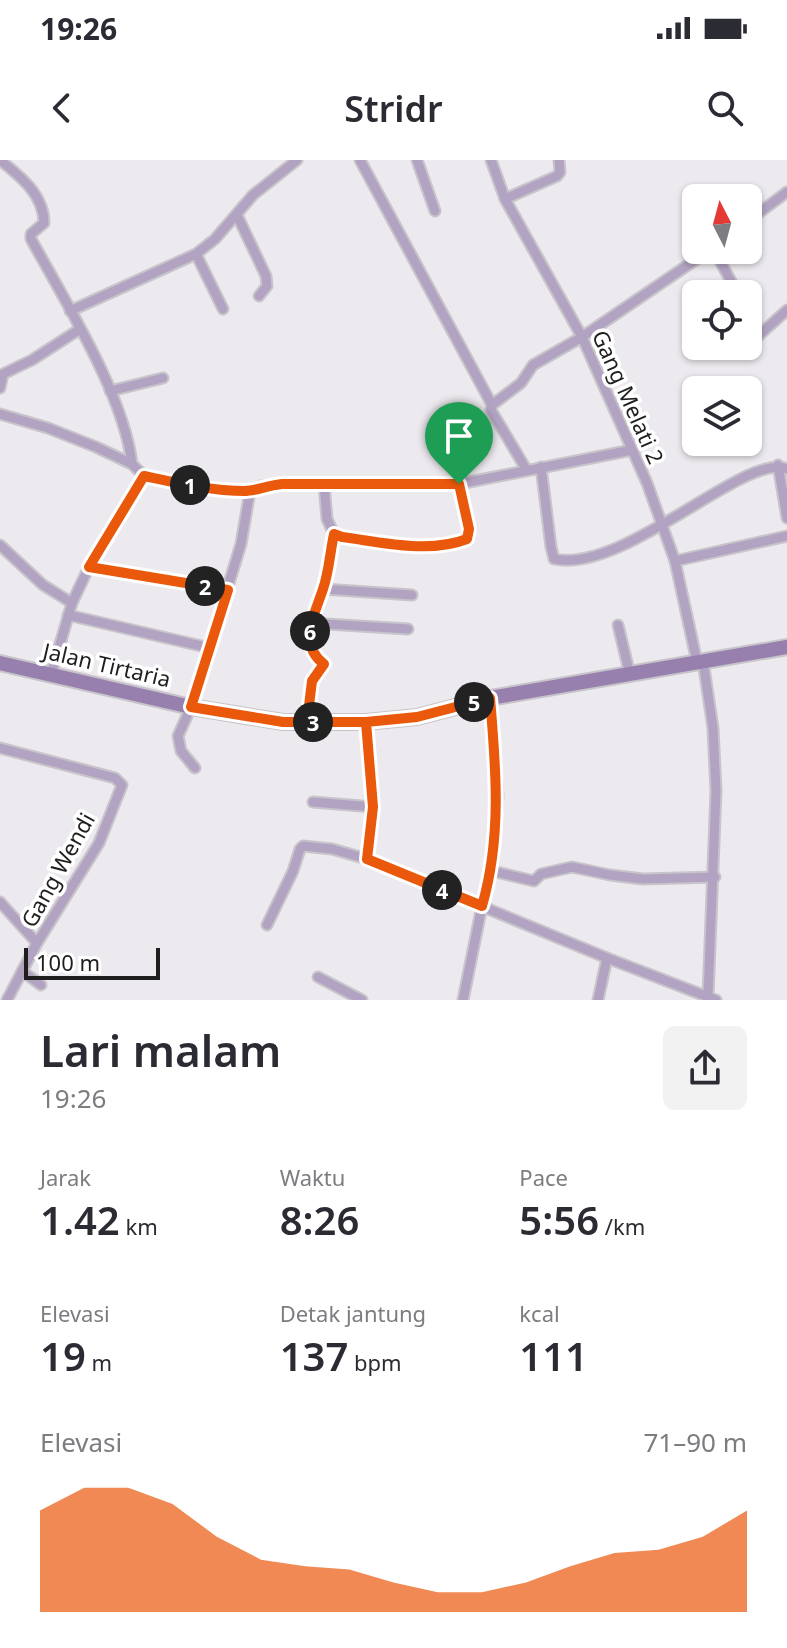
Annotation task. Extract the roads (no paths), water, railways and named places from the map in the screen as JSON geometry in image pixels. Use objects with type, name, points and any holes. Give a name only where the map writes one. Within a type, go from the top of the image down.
[{"type":"street","points":[[0,160],[24,180],[38,199],[44,223],[31,234],[31,239],[110,391],[129,437],[132,464]]},
{"type":"street","points":[[70,311],[196,254],[253,195],[297,160]]},
{"type":"street","points":[[360,160],[492,405],[491,410],[526,469]]},
{"type":"street","points":[[417,160],[435,211]]},
{"type":"street","name":"Gang Melati 2","points":[[491,160],[505,199],[582,337],[632,450],[675,561],[700,662],[715,760],[712,998]]},
{"type":"street","points":[[505,199],[557,176],[560,172],[559,160]]},
{"type":"street","points":[[762,211],[787,192]]},
{"type":"street","points":[[237,215],[266,276],[267,286],[259,296]]},
{"type":"street","points":[[196,254],[223,309]]},
{"type":"street","points":[[492,405],[521,383],[533,365],[582,337],[691,264]]},
{"type":"street","points":[[762,332],[787,310]]},
{"type":"street","points":[[0,388],[3,374],[32,360],[80,329]]},
{"type":"street","points":[[110,391],[163,378]]},
{"type":"street","points":[[0,414],[48,428],[132,464],[144,476],[208,489],[250,491],[261,486],[459,484],[632,450]]},
{"type":"street","points":[[541,467],[554,559],[584,557],[615,548],[662,526],[759,469],[782,467],[787,518]]},
{"type":"street","points":[[51,675],[72,603],[89,567],[144,476]]},
{"type":"street","points":[[307,722],[312,681],[324,664],[312,650],[310,623],[323,589],[334,534],[327,519],[324,484]]},
{"type":"street","points":[[334,534],[415,545],[449,544],[467,539],[469,529],[459,484]]},
{"type":"street","points":[[195,768],[181,751],[178,736],[191,707],[228,590],[241,544],[250,491]]},
{"type":"street","points":[[675,561],[787,536]]},
{"type":"street","points":[[0,545],[43,585],[72,603]]},
{"type":"street","points":[[89,567],[228,590]]},
{"type":"street","points":[[323,589],[412,595]]},
{"type":"street","points":[[68,615],[210,648]]},
{"type":"street","points":[[310,623],[408,629]]},
{"type":"street","points":[[618,625],[630,675]]},
{"type":"street","name":"Jalan Tirtaria","points":[[0,663],[191,707],[283,722],[366,722],[417,717],[490,698],[787,647]]},
{"type":"street","points":[[463,1000],[492,871],[498,795],[490,698]]},
{"type":"street","points":[[366,722],[373,807],[367,859]]},
{"type":"street","name":"Gang Wendi","points":[[0,748],[115,778],[122,783],[99,843],[37,943],[7,1000]]},
{"type":"street","points":[[313,802],[373,807]]},
{"type":"street","points":[[267,925],[303,846],[332,849],[367,859],[712,998]]},
{"type":"street","points":[[492,871],[534,881],[541,874],[572,867],[643,879],[715,877]]},
{"type":"street","points":[[0,902],[37,943]]},
{"type":"street","points":[[598,1000],[607,958]]},
{"type":"street","points":[[22,971],[41,985]]},
{"type":"street","points":[[318,977],[362,1000]]}]
